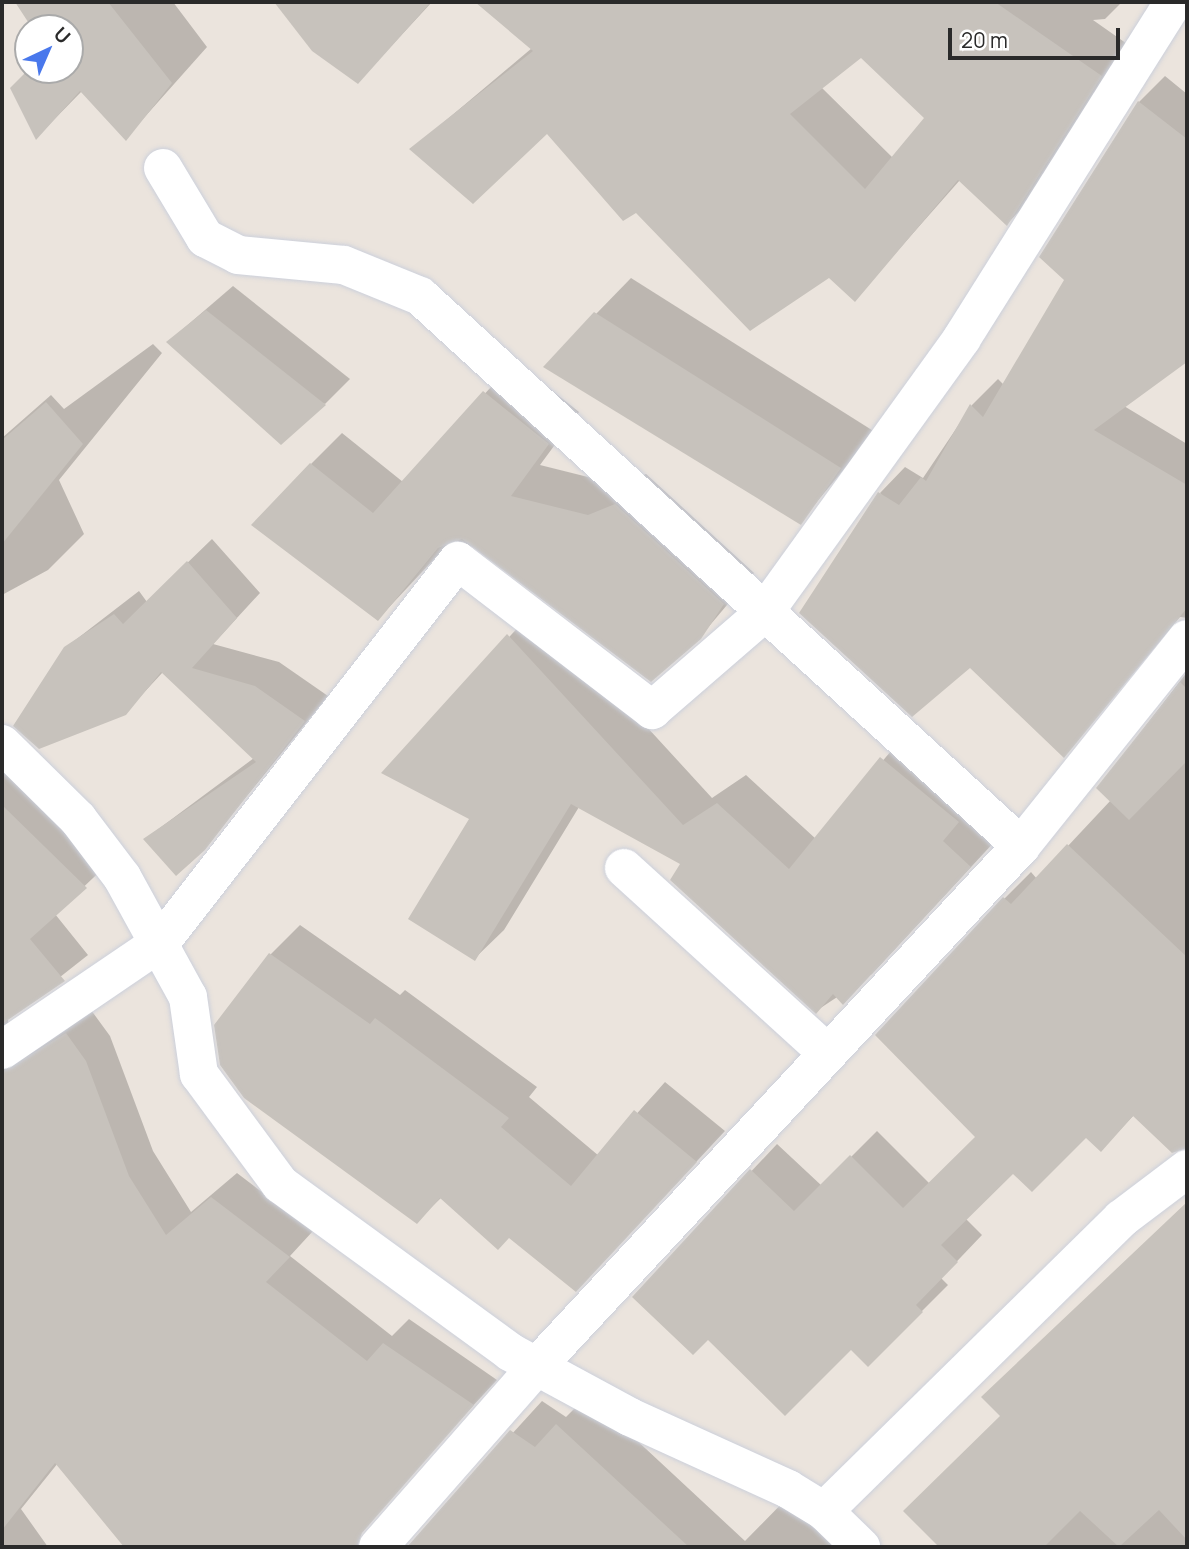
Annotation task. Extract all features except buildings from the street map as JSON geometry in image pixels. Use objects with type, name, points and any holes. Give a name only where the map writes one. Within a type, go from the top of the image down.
[{"type":"street","points":[[2,1050],[161,942],[458,561],[652,709],[764,612],[962,338],[1174,2]]},
{"type":"street","points":[[163,169],[205,239],[238,256],[344,265],[420,296],[1020,846]]},
{"type":"street","points":[[378,1547],[537,1366],[1020,846],[1187,639]]},
{"type":"street","points":[[2,744],[78,819],[161,942],[188,997],[199,1074],[280,1184],[537,1366],[824,1511],[860,1547]]},
{"type":"street","points":[[624,868],[827,1053]]},
{"type":"street","points":[[824,1511],[1121,1219],[1187,1170]]}]
